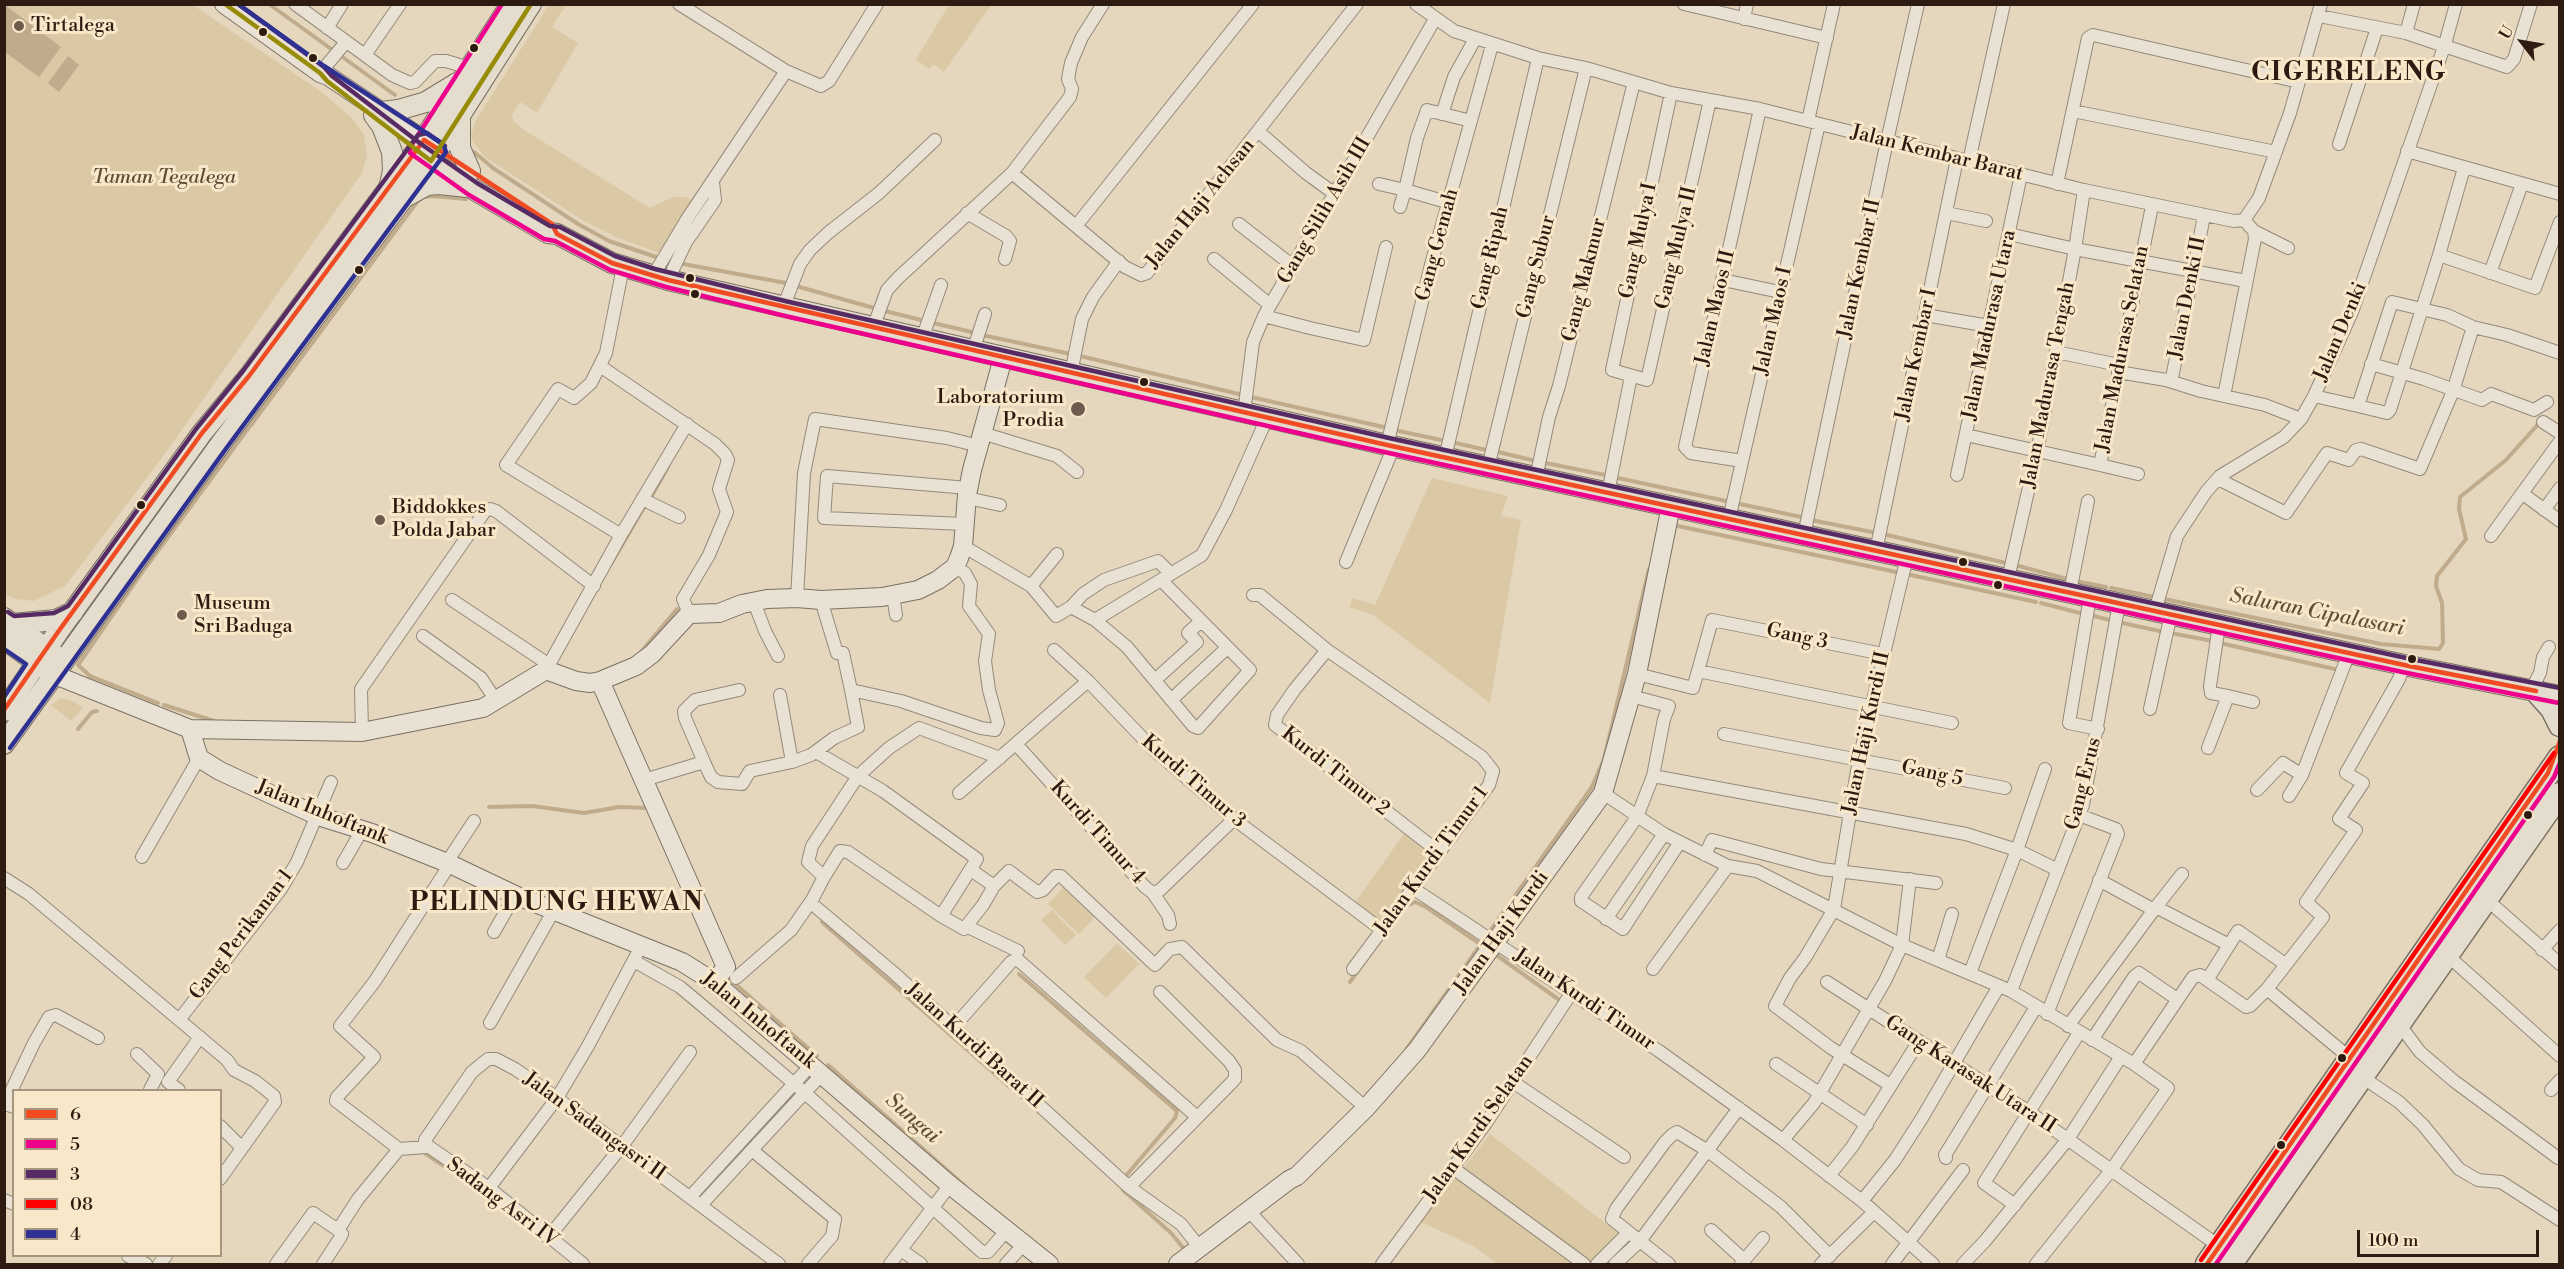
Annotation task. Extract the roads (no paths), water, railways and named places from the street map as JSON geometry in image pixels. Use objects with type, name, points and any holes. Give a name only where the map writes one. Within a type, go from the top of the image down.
[{"type":"highway","points":[[2534,691],[2559,687]]},
{"type":"highway","points":[[2534,691],[2552,709],[2559,725]]},
{"type":"highway","points":[[2219,1258],[2350,1058],[2554,765],[2559,740]]},
{"type":"highway","points":[[2219,1258],[2362,1077],[2559,798]]},
{"type":"main road","points":[[428,150],[466,75],[511,4]]},
{"type":"main road","points":[[4,744],[219,446],[397,192],[428,150],[462,114],[531,4]]},
{"type":"main road","points":[[397,192],[392,152],[378,113],[426,102],[466,75]]},
{"type":"main road","points":[[462,114],[459,142],[471,180]]},
{"type":"main road","points":[[428,150],[548,233],[557,234],[622,267],[664,272],[783,308],[1445,458],[1488,467],[1538,469],[1608,493],[1671,506],[1730,511],[1804,535],[2119,603],[2161,604],[2219,625],[2559,696]]},
{"type":"main road","points":[[4,711],[41,655],[202,434],[397,192],[427,185],[471,180]]},
{"type":"main road","points":[[202,434],[219,446]]},
{"type":"main road","points":[[7,627],[56,620],[73,612]]},
{"type":"main road","points":[[7,627],[59,669]]},
{"type":"street","points":[[295,4],[327,28],[341,48],[365,55],[392,75],[410,83],[415,82],[435,61],[446,61],[466,75]]},
{"type":"street","points":[[327,28],[342,4]]},
{"type":"street","points":[[365,55],[400,4]]},
{"type":"street","points":[[679,4],[786,71],[821,86],[829,81],[877,4]]},
{"type":"street","points":[[873,328],[887,290],[1012,173],[1070,97],[1072,89],[1068,79],[1071,63],[1082,37],[1103,4]]},
{"type":"street","points":[[1076,226],[1253,4]]},
{"type":"street","name":"Jalan Haji Achsan","points":[[1012,173],[1119,261],[1140,275],[1147,273],[1357,4]]},
{"type":"street","name":"Jalan Kembar Barat","points":[[1416,4],[1454,31],[1538,58],[1586,68],[1632,87],[1760,109],[2152,206],[2234,221],[2244,220]]},
{"type":"street","points":[[1684,4],[1827,38]]},
{"type":"street","points":[[1743,19],[1747,4]]},
{"type":"street","name":"Jalan Maos I","points":[[1730,511],[1780,292],[1814,123],[1834,4]]},
{"type":"street","name":"Jalan Kembar II","points":[[1804,535],[1918,4]]},
{"type":"street","name":"Jalan Kembar I","points":[[1876,550],[1946,213],[1963,160],[2004,4]]},
{"type":"street","points":[[2406,33],[2414,4]]},
{"type":"street","name":"Jalan Denki","points":[[2150,709],[2161,604],[2176,536],[2218,479],[2284,437],[2301,419],[2314,396],[2352,312],[2445,44],[2456,4]]},
{"type":"street","points":[[2288,248],[2254,231],[2244,220],[2259,198],[2276,152],[2320,10],[2377,28],[2445,44],[2507,67],[2510,66],[2531,4]]},
{"type":"street","points":[[228,6],[321,73],[327,81],[378,113],[428,150]]},
{"type":"street","name":"Gang Silih Asih III","points":[[1244,413],[1253,342],[1267,310],[1435,19]]},
{"type":"street","points":[[2339,144],[2377,28]]},
{"type":"street","points":[[2058,184],[2090,36],[2299,82]]},
{"type":"street","points":[[1442,114],[1454,76],[1475,39]]},
{"type":"street","name":"Gang Gemah","points":[[1346,562],[1391,446],[1432,261],[1492,45]]},
{"type":"street","points":[[321,73],[341,48]]},
{"type":"street","name":"Gang Ripah","points":[[1445,458],[1538,58]]},
{"type":"street","name":"Gang Subur","points":[[1488,467],[1586,68]]},
{"type":"street","points":[[664,272],[705,194],[786,71]]},
{"type":"street","name":"Gang Makmur","points":[[1538,469],[1632,87]]},
{"type":"street","name":"Gang Mulya I","points":[[1631,376],[1612,370],[1671,93]]},
{"type":"street","name":"Gang Mulya II","points":[[1631,376],[1647,380],[1710,100]]},
{"type":"street","name":"Jalan Maos II","points":[[1743,461],[1691,453],[1685,447],[1760,109]]},
{"type":"street","points":[[1400,207],[1427,110],[1471,121]]},
{"type":"street","points":[[2073,111],[2276,152]]},
{"type":"street","points":[[1258,132],[1306,173],[1335,194]]},
{"type":"street","points":[[783,308],[800,264],[810,250],[879,193],[935,140]]},
{"type":"street","points":[[2407,151],[2559,194]]},
{"type":"street","points":[[2314,396],[2387,413],[2423,309],[2464,168]]},
{"type":"street","name":"Jalan Madurasa Utara","points":[[1957,475],[2021,175]]},
{"type":"street","points":[[680,240],[715,200],[713,182]]},
{"type":"street","points":[[1379,184],[1450,202]]},
{"type":"street","points":[[2490,273],[2522,184]]},
{"type":"street","name":"Jalan Madurasa Tengah","points":[[2008,579],[2037,452],[2084,190]]},
{"type":"street","name":"Jalan Madurasa Selatan","points":[[1966,435],[2100,465],[2152,206]]},
{"type":"street","points":[[967,213],[1006,236],[1010,241],[1005,259]]},
{"type":"street","points":[[1946,213],[1986,220]]},
{"type":"street","name":"Jalan Denki II","points":[[2204,216],[2168,380],[2265,405],[2301,419]]},
{"type":"street","points":[[2439,255],[2535,288],[2559,222]]},
{"type":"street","points":[[1239,224],[1293,266]]},
{"type":"street","points":[[2224,396],[2255,239],[2254,231]]},
{"type":"street","points":[[2009,234],[2075,249],[2246,280]]},
{"type":"street","points":[[1214,259],[1267,310],[1363,340],[1386,247]]},
{"type":"street","points":[[1071,373],[1082,319],[1093,297],[1119,261]]},
{"type":"street","points":[[621,535],[506,465],[558,389],[574,398],[591,383],[606,353],[622,267]]},
{"type":"street","points":[[1723,280],[1780,292]]},
{"type":"street","points":[[922,339],[941,285]]},
{"type":"street","points":[[2358,406],[2391,302],[2447,315],[2473,327],[2507,335],[2559,353]]},
{"type":"street","points":[[973,351],[985,314]]},
{"type":"street","points":[[1924,315],[1989,326]]},
{"type":"street","points":[[2218,479],[2286,513],[2320,459],[2327,453],[2349,460],[2356,450],[2361,449],[2420,469],[2453,391],[2473,327]]},
{"type":"street","points":[[2056,352],[2168,380]]},
{"type":"street","points":[[452,600],[547,667],[576,681],[590,683],[636,666],[652,654],[689,614],[719,613],[754,602],[797,598],[821,600],[893,595],[918,590],[938,580],[955,567],[963,546],[968,493],[1003,358]]},
{"type":"street","points":[[2371,364],[2482,400],[2492,394],[2534,410],[2547,402]]},
{"type":"street","points":[[600,366],[716,444],[728,460],[719,489],[727,512],[712,548],[683,598],[689,614]]},
{"type":"street","points":[[1608,493],[1631,376]]},
{"type":"street","points":[[1095,620],[1202,555],[1226,510],[1267,418]]},
{"type":"street","points":[[797,598],[804,473],[815,419],[947,438],[980,440],[1057,456],[1077,472]]},
{"type":"street","points":[[2543,422],[2559,433]]},
{"type":"street","points":[[59,669],[76,681],[142,711],[190,729],[362,732],[467,713],[496,702],[547,667],[687,424]]},
{"type":"street","points":[[2491,536],[2559,441]]},
{"type":"street","points":[[2100,465],[2138,474]]},
{"type":"street","points":[[964,525],[824,518],[827,476],[968,493],[1000,505]]},
{"type":"street","points":[[2544,510],[2559,488]]},
{"type":"street","points":[[2523,494],[2559,522]]},
{"type":"street","points":[[642,499],[679,518]]},
{"type":"street","points":[[2070,592],[2088,501]]},
{"type":"street","name":"Jalan Haji Kurdi","points":[[1179,1264],[1248,1210],[1303,1171],[1417,1050],[1490,938],[1603,793],[1637,674],[1671,506]]},
{"type":"street","points":[[362,732],[361,689],[485,511],[496,511],[594,586]]},
{"type":"street","points":[[963,546],[1031,586],[1056,616],[1104,580],[1158,561],[1166,577],[1201,621],[1250,668],[1250,672],[1198,728],[1195,728],[1127,647],[1095,620],[1071,607]]},
{"type":"street","points":[[1031,586],[1057,554]]},
{"type":"street","name":"Jalan Haji Kurdi II","points":[[1834,909],[1859,759],[1907,557]]},
{"type":"street","points":[[851,690],[901,701],[981,728],[995,730],[997,728],[985,661],[989,634],[969,606],[971,584],[965,573],[955,567]]},
{"type":"street","points":[[1252,595],[1260,594],[1327,651]]},
{"type":"street","points":[[893,595],[896,615]]},
{"type":"street","points":[[2090,597],[2069,723],[2098,729]]},
{"type":"street","points":[[739,690],[695,700],[684,711],[711,777],[718,782],[740,784],[750,771],[792,762],[816,752],[834,738],[858,727],[843,653],[837,653],[821,600]]},
{"type":"street","points":[[754,602],[778,656]]},
{"type":"street","name":"Gang Erus","points":[[1862,1201],[1894,1160],[2005,989],[2032,941],[2089,782],[2087,781],[2119,603]]},
{"type":"street","name":"Gang 3","points":[[1698,671],[1712,620],[1883,654]]},
{"type":"street","points":[[1155,681],[1197,642],[1188,633],[1201,621]]},
{"type":"street","points":[[2219,625],[2210,686],[2211,693],[2253,702]]},
{"type":"street","points":[[423,636],[481,678],[496,702]]},
{"type":"street","points":[[2534,691],[2543,657],[2549,647]]},
{"type":"street","points":[[1171,700],[1227,648]]},
{"type":"street","name":"Kurdi Timur 3","points":[[1054,650],[1088,681],[1153,749],[1234,819],[1382,930]]},
{"type":"street","name":"Kurdi Timur 2","points":[[1327,651],[1295,689],[1277,715],[1275,725],[1439,852]]},
{"type":"street","name":"Jalan Kurdi Timur 1","points":[[1327,651],[1482,757],[1493,771],[1489,785],[1353,969]]},
{"type":"street","points":[[2289,796],[2302,776],[2349,653]]},
{"type":"street","points":[[2133,1064],[2193,977],[2200,975],[2246,1007],[2250,1006],[2267,989],[2323,917],[2306,902],[2356,830],[2339,819],[2363,783],[2346,773],[2399,679],[2404,665]]},
{"type":"street","points":[[1637,674],[1693,688],[1698,671],[1952,723]]},
{"type":"street","points":[[600,681],[726,967],[714,982]]},
{"type":"street","points":[[960,793],[1088,681]]},
{"type":"street","points":[[780,695],[792,762]]},
{"type":"street","points":[[1631,696],[1669,705],[1653,776],[1637,817],[1580,899],[1621,929],[1625,927],[1680,842]]},
{"type":"street","points":[[2208,748],[2228,696]]},
{"type":"street","points":[[824,877],[808,862],[809,853],[858,776],[889,748],[919,728],[1000,758]]},
{"type":"street","points":[[142,857],[199,758],[190,729]]},
{"type":"street","name":"Gang 5","points":[[1724,734],[2005,788]]},
{"type":"street","name":"Kurdi Timur 4","points":[[1016,744],[1145,887],[1153,893],[1159,891],[1234,819]]},
{"type":"street","points":[[816,752],[883,791],[978,859],[940,916]]},
{"type":"street","name":"Jalan Inhoftank","points":[[199,758],[220,771],[318,816],[448,863],[515,895],[554,910],[638,953],[682,962],[714,982],[817,1068],[950,1185],[1049,1264]]},
{"type":"street","points":[[644,780],[704,762]]},
{"type":"street","points":[[2257,790],[2283,763],[2302,776]]},
{"type":"street","points":[[1970,973],[2045,769]]},
{"type":"street","points":[[1653,776],[1966,834],[2017,850],[2058,870]]},
{"type":"street","name":"Gang Perikanan 1","points":[[179,1020],[281,889],[297,862],[331,782]]},
{"type":"street","points":[[1603,793],[1664,834],[1728,866],[1757,871],[1902,945],[2005,989],[2133,1064],[2168,1088],[2112,1168],[2036,1264]]},
{"type":"street","points":[[1946,1158],[1945,1155],[1988,1086],[2041,1011],[2099,880],[2118,831],[2079,815]]},
{"type":"street","points":[[399,1149],[336,1101],[337,1097],[374,1056],[340,1026],[375,981],[474,820]]},
{"type":"street","points":[[343,862],[362,830]]},
{"type":"street","points":[[1606,918],[1664,834]]},
{"type":"street","points":[[1706,855],[1712,840],[1821,868],[1936,883]]},
{"type":"street","points":[[736,978],[755,959],[791,930],[812,900],[840,851],[848,852],[940,916],[964,929],[968,927],[994,885],[1010,871],[1039,893],[1056,876],[1061,876],[1155,965],[1170,949],[1182,947],[1277,1040],[1301,1051],[1364,1107]]},
{"type":"street","points":[[1653,969],[1728,866]]},
{"type":"street","points":[[971,870],[994,885]]},
{"type":"street","points":[[2015,1205],[1984,1183],[2029,1112],[2074,1030],[2155,908],[2182,874]]},
{"type":"street","points":[[4,878],[28,894],[200,1037],[227,1060],[234,1070],[270,1092],[275,1102],[222,1176]]},
{"type":"street","points":[[1783,1140],[1820,1094],[1885,981],[1902,945],[1910,879]]},
{"type":"street","points":[[2099,880],[2229,945]]},
{"type":"street","name":"Jalan Kurdi Timur","points":[[1414,889],[1572,992],[1739,1108],[1862,1201],[1934,1264]]},
{"type":"street","points":[[1153,893],[1168,915],[1170,924]]},
{"type":"street","points":[[494,932],[515,895]]},
{"type":"street","points":[[2486,899],[2559,964]]},
{"type":"street","name":"Jalan Kurdi Barat II","points":[[816,908],[1129,1187],[1181,1224],[1200,1248]]},
{"type":"street","points":[[1834,909],[1775,1006],[1890,1085]]},
{"type":"street","points":[[490,1023],[554,910]]},
{"type":"street","points":[[1938,960],[1952,914]]},
{"type":"street","points":[[968,927],[1018,951]]},
{"type":"street","points":[[2542,950],[2559,930]]},
{"type":"street","points":[[2207,980],[2239,931],[2285,964]]},
{"type":"street","points":[[489,1188],[557,1098],[638,953],[805,1093],[982,1252],[988,1252],[1006,1231]]},
{"type":"street","points":[[2447,955],[2559,1056]]},
{"type":"street","points":[[953,1028],[1011,962],[1017,959],[1196,1116]]},
{"type":"street","points":[[2092,1040],[2134,976],[2139,973],[2177,999]]},
{"type":"street","name":"Gang Karasak Utara II","points":[[1827,982],[1955,1063],[2112,1168],[2219,1258]]},
{"type":"street","points":[[2267,989],[2350,1058]]},
{"type":"street","points":[[1129,1187],[1196,1116],[1235,1079],[1235,1070],[1160,992]]},
{"type":"street","name":"Jalan Kurdi Selatan","points":[[1388,1263],[1572,992]]},
{"type":"street","points":[[4,1104],[34,1042],[49,1017],[56,1015],[98,1038]]},
{"type":"street","points":[[2399,1024],[2420,1052],[2454,1081],[2558,1158]]},
{"type":"street","points":[[178,1089],[168,1082],[200,1037]]},
{"type":"street","points":[[1829,1176],[1866,1125],[1919,1041]]},
{"type":"street","points":[[548,1238],[622,1146],[690,1052]]},
{"type":"street","points":[[137,1054],[158,1074],[150,1089]]},
{"type":"street","points":[[1963,1264],[2015,1205],[2068,1139],[2120,1058]]},
{"type":"street","name":"Jalan Sadangasri II","points":[[424,1146],[472,1072],[488,1059],[496,1059],[515,1069],[557,1098],[779,1264]]},
{"type":"street","points":[[1776,1064],[1866,1125]]},
{"type":"street","points":[[690,1197],[794,1084],[817,1068]]},
{"type":"street","points":[[701,1205],[805,1093],[817,1068]]},
{"type":"street","points":[[2362,1077],[2398,1102],[2423,1125],[2459,1169],[2478,1180],[2501,1182],[2559,1220]]},
{"type":"street","points":[[1513,1082],[1624,1157]]},
{"type":"street","points":[[1615,1264],[1640,1241],[1739,1108]]},
{"type":"street","points":[[222,1128],[242,1148]]},
{"type":"street","points":[[1669,1264],[1612,1219],[1616,1209],[1672,1135],[1677,1132],[1708,1151],[1781,1207],[1825,1260],[1874,1212]]},
{"type":"street","points":[[338,1230],[358,1199],[399,1149],[424,1146]]},
{"type":"street","name":"Sadang Asri IV","points":[[424,1146],[489,1188],[583,1264]]},
{"type":"street","points":[[752,1150],[836,1219],[832,1236],[808,1264]]},
{"type":"street","points":[[1453,1168],[1584,1264]]},
{"type":"street","points":[[1892,1264],[1963,1170]]},
{"type":"street","points":[[890,1264],[950,1185]]},
{"type":"street","points":[[1248,1210],[1298,1264]]},
{"type":"street","points":[[276,1264],[313,1213],[341,1232],[340,1238],[323,1264]]},
{"type":"street","points":[[1711,1230],[1742,1262],[1763,1238]]},
{"type":"street","points":[[1598,1264],[1628,1233]]},
{"type":"street","points":[[1006,1264],[1023,1245]]},
{"type":"street","points":[[901,1250],[921,1264]]},
{"type":"street","points":[[130,1257],[146,1264]]},
{"type":"waterway","name":"Saluran Cipalasari","points":[[269,4],[395,95]]},
{"type":"waterway","name":"Saluran Cipalasari","points":[[474,152],[493,168],[578,224],[609,241],[662,259]]},
{"type":"waterway","points":[[251,425],[417,202],[423,197],[433,196],[466,199]]},
{"type":"waterway","name":"Saluran Cipalasari","points":[[678,263],[786,283]]},
{"type":"waterway","name":"Saluran Cipalasari","points":[[796,286],[874,308]]},
{"type":"waterway","name":"Saluran Cipalasari","points":[[885,311],[925,321]]},
{"type":"waterway","name":"Saluran Cipalasari","points":[[933,323],[976,333]]},
{"type":"waterway","name":"Saluran Cipalasari","points":[[982,335],[1071,354]]},
{"type":"waterway","name":"Saluran Cipalasari","points":[[1080,356],[1243,395]]},
{"type":"waterway","name":"Saluran Cipalasari","points":[[1251,397],[1388,428]]},
{"type":"waterway","name":"Saluran Cipalasari","points":[[2111,588],[2381,644],[2439,649],[2443,643],[2442,603],[2436,586],[2437,576],[2466,539],[2459,509],[2460,497],[2506,460],[2541,421]]},
{"type":"waterway","points":[[146,567],[250,426]]},
{"type":"waterway","name":"Saluran Cipalasari","points":[[1394,430],[1446,441]]},
{"type":"waterway","name":"Saluran Cipalasari","points":[[1451,442],[1491,451]]},
{"type":"waterway","name":"Saluran Cipalasari","points":[[1494,451],[1536,461]]},
{"type":"waterway","name":"Saluran Cipalasari","points":[[1541,462],[1610,476]]},
{"type":"waterway","points":[[650,499],[668,467]]},
{"type":"waterway","name":"Saluran Cipalasari","points":[[1613,477],[1806,518]]},
{"type":"waterway","points":[[611,564],[643,509]]},
{"type":"waterway","name":"Saluran Cipalasari","points":[[1811,520],[1877,533]]},
{"type":"waterway","points":[[1673,525],[1901,573]]},
{"type":"waterway","name":"Saluran Cipalasari","points":[[1883,534],[2010,564]]},
{"type":"waterway","name":"Saluran Cipalasari","points":[[2015,565],[2071,580]]},
{"type":"waterway","points":[[145,568],[78,665],[90,676],[158,703]]},
{"type":"waterway","points":[[1406,1050],[1592,787],[1604,759],[1649,569]]},
{"type":"waterway","points":[[1906,574],[2036,602]]},
{"type":"waterway","name":"Saluran Cipalasari","points":[[2075,581],[2106,587]]},
{"type":"waterway","points":[[2041,603],[2084,614]]},
{"type":"waterway","points":[[641,652],[677,609]]},
{"type":"waterway","points":[[2090,615],[2114,621]]},
{"type":"waterway","points":[[2118,622],[2164,632]]},
{"type":"waterway","points":[[2170,633],[2213,641]]},
{"type":"waterway","points":[[2220,643],[2339,670]]},
{"type":"waterway","points":[[164,705],[214,721]]},
{"type":"waterway","points":[[78,729],[92,712],[97,711]]},
{"type":"waterway","points":[[489,807],[532,806],[584,813],[619,807],[648,808]]},
{"type":"waterway","points":[[1406,906],[1415,902],[1426,907],[1483,946]]},
{"type":"waterway","points":[[822,922],[1011,1088]]},
{"type":"waterway","points":[[1495,954],[1562,1002]]},
{"type":"waterway","points":[[1350,982],[1357,972]]},
{"type":"waterway","points":[[1019,974],[1177,1111],[1175,1118],[1124,1178]]},
{"type":"waterway","name":"Sungai","points":[[725,975],[817,1056]]},
{"type":"waterway","name":"Sungai","points":[[828,1065],[965,1186]]},
{"type":"waterway","points":[[423,1150],[498,1202]]},
{"type":"waterway","points":[[1123,1190],[1171,1233],[1185,1250]]},
{"type":"place","name":"Tirtalega","points":[[19,26]]},
{"type":"place","name":"Laboratorium Prodia","points":[[1078,409]]},
{"type":"place","name":"Biddokkes Polda Jabar","points":[[380,520]]},
{"type":"place","name":"Museum Sri Baduga","points":[[182,615]]},
{"type":"district","name":"CIGERELENG","points":[[2349,74]]},
{"type":"district","name":"PELINDUNG HEWAN","points":[[557,904]]},
{"type":"park label","name":"Taman Tegalega","points":[[164,178]]}]
